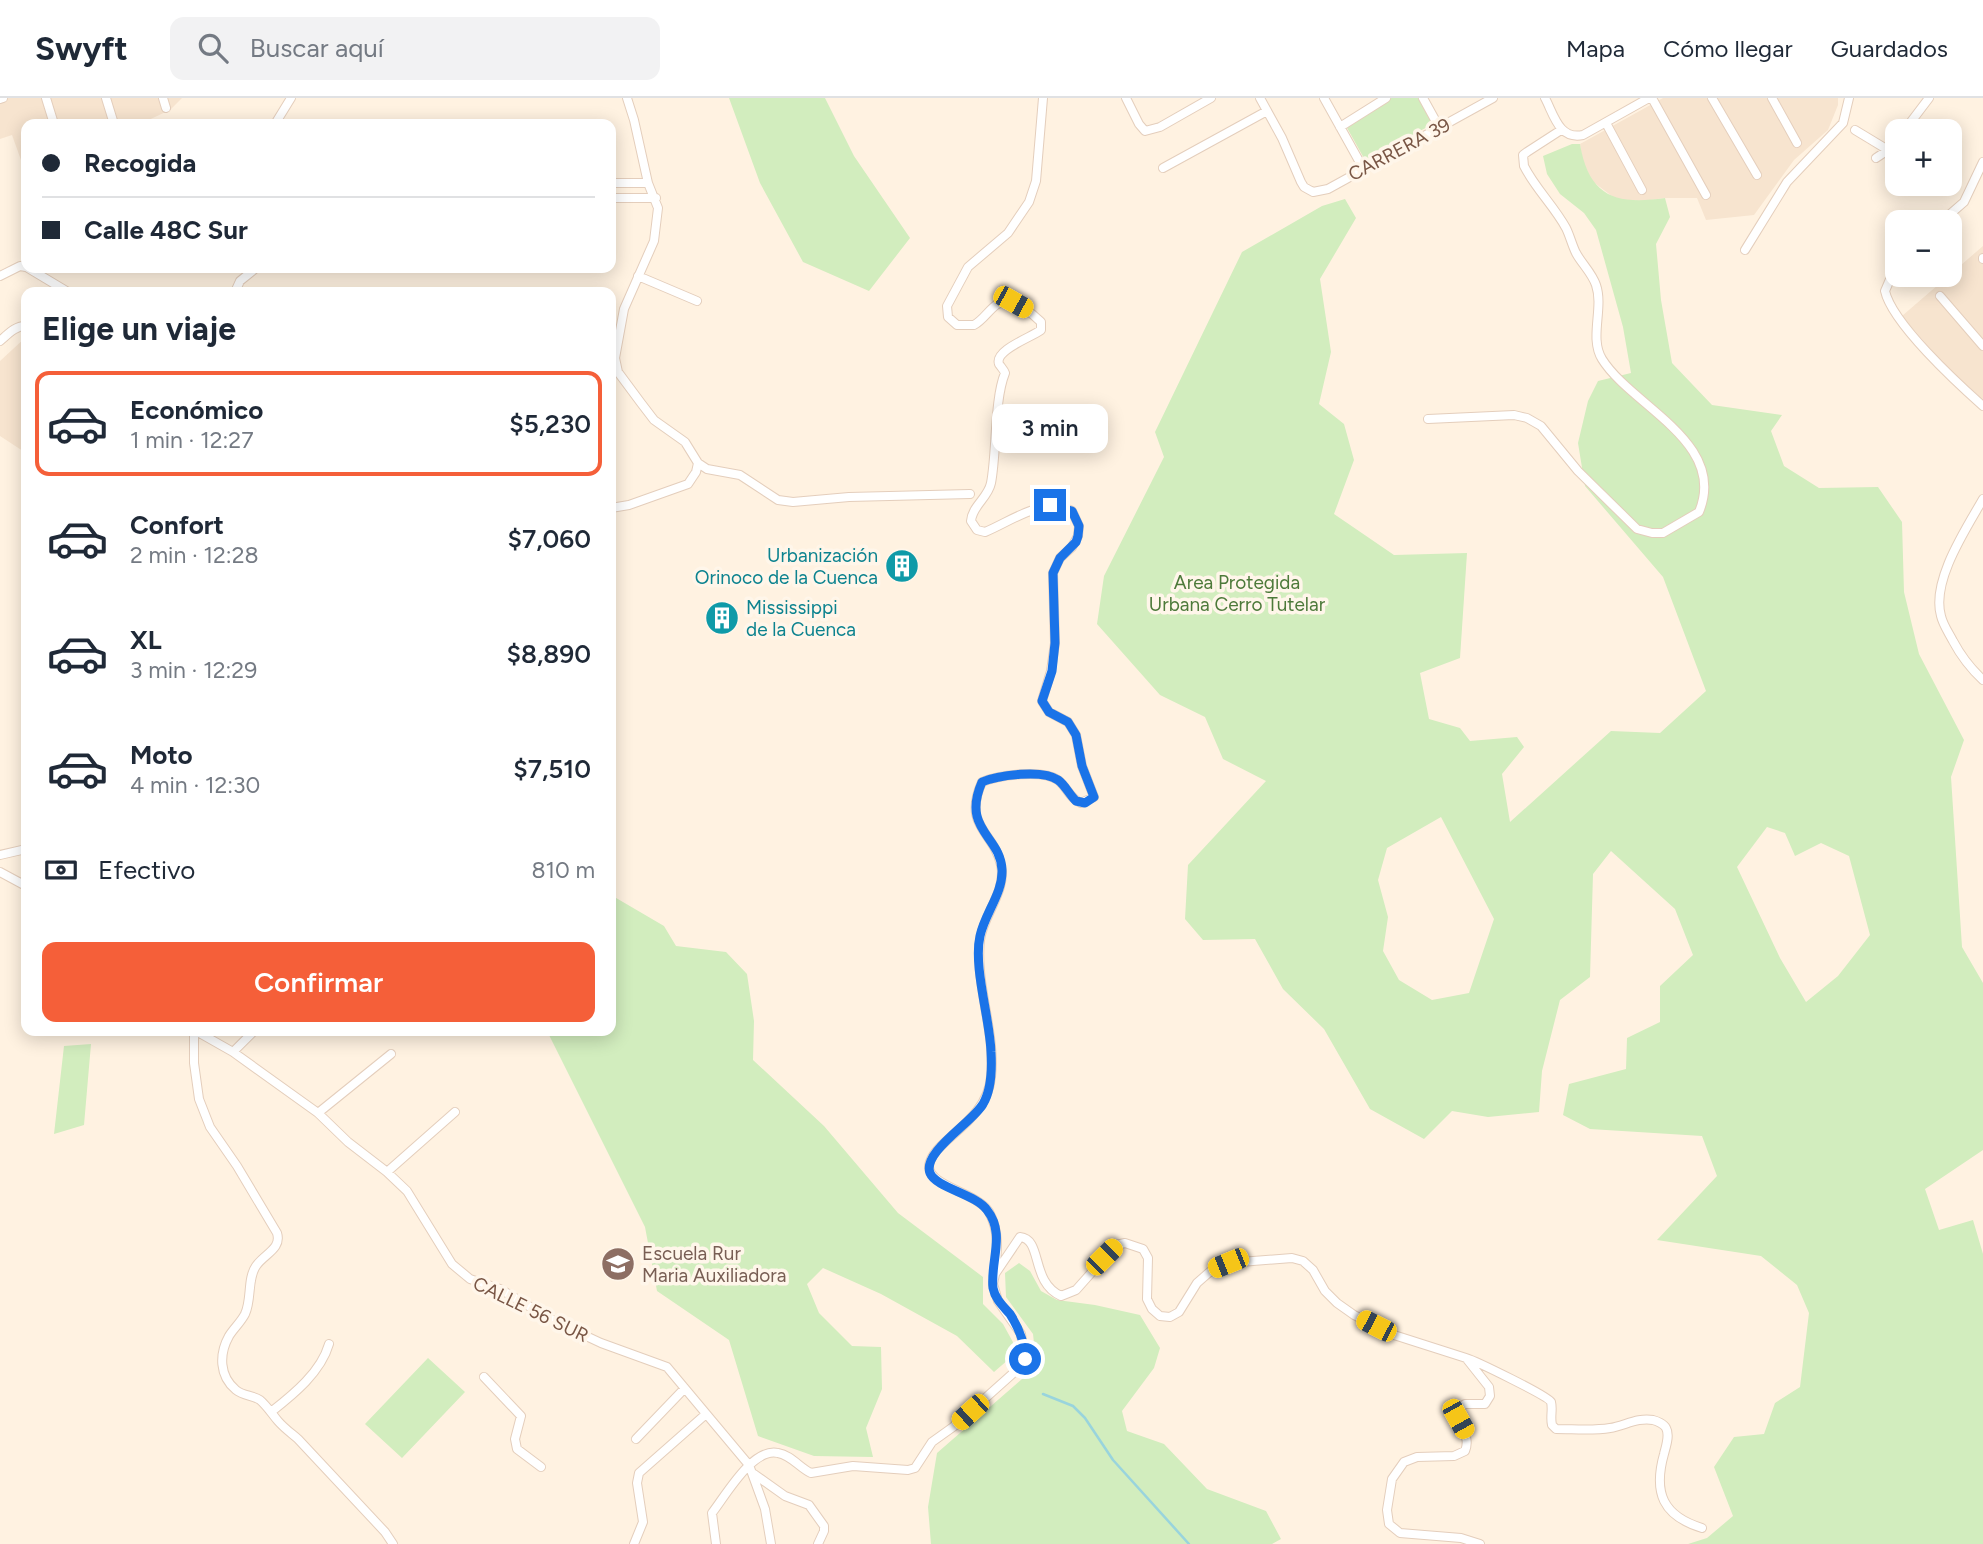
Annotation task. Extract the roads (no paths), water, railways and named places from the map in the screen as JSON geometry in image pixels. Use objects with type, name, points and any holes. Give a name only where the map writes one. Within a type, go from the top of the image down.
[{"type":"street","points":[[46,98],[52,119]]},
{"type":"street","points":[[106,98],[112,119]]},
{"type":"street","points":[[163,98],[166,108]]},
{"type":"street","points":[[278,119],[291,98]]},
{"type":"street","points":[[616,352],[624,309],[654,241],[658,208],[648,183],[627,98]]},
{"type":"street","points":[[716,1544],[712,1513],[758,1457],[769,1452],[780,1453],[811,1473],[853,1466],[908,1470],[915,1468],[932,1442],[953,1427],[1019,1368],[1025,1359],[1025,1345],[1021,1334],[994,1291],[996,1231],[987,1209],[976,1200],[936,1180],[930,1174],[929,1166],[932,1157],[984,1103],[991,1079],[991,1050],[979,949],[980,936],[999,889],[1001,862],[982,831],[976,815],[976,796],[982,782],[995,777],[1051,776],[1063,784],[1076,801],[1085,803],[1094,797],[1082,766],[1076,735],[1068,722],[1049,712],[1042,701],[1052,671],[1055,643],[1053,573],[1060,558],[1076,542],[1078,520],[1072,511],[1054,504],[985,532],[977,530],[971,521],[974,510],[983,500],[991,482],[1005,373],[999,358],[1008,348],[1041,330],[1041,322],[1026,309],[1004,300],[997,303],[980,321],[967,326],[957,325],[948,317],[947,311],[947,306],[968,267],[1008,233],[1029,202],[1036,181],[1043,98]]},
{"type":"street","points":[[1126,98],[1145,131],[1160,127],[1211,98]]},
{"type":"street","points":[[1189,98],[1194,107]]},
{"type":"street","points":[[1163,168],[1267,111],[1260,98]]},
{"type":"street","points":[[1324,98],[1363,168]]},
{"type":"street","points":[[1423,98],[1439,127]]},
{"type":"street","name":"CARRERA 39","points":[[1267,111],[1304,187],[1313,192],[1322,191],[1481,101],[1493,98]]},
{"type":"street","points":[[1545,98],[1561,130],[1572,136],[1577,136],[1651,98],[1706,195]]},
{"type":"street","points":[[1712,98],[1756,175]]},
{"type":"street","points":[[1772,98],[1797,143]]},
{"type":"street","points":[[1745,250],[1787,182],[1843,124],[1849,98]]},
{"type":"street","points":[[1340,127],[1387,99]]},
{"type":"street","points":[[1913,119],[1927,99]]},
{"type":"street","points":[[1605,122],[1642,190]]},
{"type":"street","points":[[1428,419],[1514,415],[1527,418],[1541,426],[1578,471],[1637,529],[1663,533],[1699,512],[1702,505],[1703,478],[1688,443],[1677,429],[1623,383],[1599,354],[1596,284],[1575,252],[1566,227],[1525,170],[1523,159],[1527,152],[1561,130]]},
{"type":"street","points":[[1855,130],[1885,148]]},
{"type":"street","points":[[1876,158],[1885,152]]},
{"type":"street","points":[[1956,210],[1969,195],[1983,162]]},
{"type":"street","points":[[616,183],[648,183]]},
{"type":"street","points":[[616,198],[656,198]]},
{"type":"street","points":[[0,276],[21,266]]},
{"type":"street","points":[[36,273],[60,287]]},
{"type":"street","points":[[237,287],[250,273]]},
{"type":"street","points":[[638,276],[697,300]]},
{"type":"street","points":[[1887,287],[1885,291],[1891,306],[1942,367],[1983,406]]},
{"type":"street","points":[[1940,296],[1983,346]]},
{"type":"street","points":[[0,341],[21,328]]},
{"type":"street","points":[[616,363],[618,372],[654,419],[685,442],[698,463],[707,469],[740,475],[778,500],[793,502],[849,497],[970,494]]},
{"type":"street","points":[[616,507],[688,484],[698,463]]},
{"type":"street","points":[[1983,499],[1945,571],[1940,607],[1942,621],[1960,654],[1972,671],[1983,680]]},
{"type":"street","points":[[0,855],[21,850]]},
{"type":"street","points":[[0,872],[21,883]]},
{"type":"street","points":[[195,1036],[194,1063],[199,1099],[210,1128],[237,1166],[279,1240],[277,1246],[257,1264],[252,1273],[246,1311],[230,1335],[221,1362],[229,1383],[239,1393],[255,1397],[271,1412],[385,1532],[393,1544]]},
{"type":"street","name":"CALLE 56 SUR","points":[[204,1036],[233,1052],[318,1113],[348,1142],[387,1172],[407,1191],[452,1264],[464,1275],[477,1283],[500,1289],[554,1321],[601,1343],[667,1367],[754,1474]]},
{"type":"street","points":[[233,1052],[249,1036]]},
{"type":"street","points":[[318,1113],[391,1054]]},
{"type":"street","points":[[387,1172],[455,1112]]},
{"type":"street","points":[[995,1274],[1015,1241],[1020,1237],[1027,1237],[1032,1241],[1039,1273],[1045,1286],[1061,1296],[1076,1290],[1116,1245],[1134,1244],[1143,1249],[1148,1258],[1147,1299],[1152,1309],[1160,1316],[1170,1317],[1178,1312],[1197,1283],[1213,1269],[1228,1263],[1292,1258],[1303,1261],[1313,1270],[1325,1291],[1354,1315],[1394,1335],[1478,1362],[1513,1382],[1546,1396],[1552,1407],[1552,1424],[1556,1429],[1606,1429],[1639,1420],[1653,1420],[1664,1424],[1668,1432],[1658,1476],[1662,1499],[1674,1514],[1686,1523],[1702,1528]]},
{"type":"street","points":[[271,1412],[313,1373],[325,1357],[329,1344]]},
{"type":"street","points":[[1466,1358],[1489,1387],[1490,1396],[1485,1404],[1465,1404],[1459,1408],[1458,1419],[1468,1436],[1465,1451],[1454,1457],[1418,1457],[1404,1462],[1392,1479],[1387,1510],[1389,1524],[1400,1533],[1461,1538],[1480,1544]]},
{"type":"street","points":[[484,1377],[521,1416],[515,1439],[517,1449],[541,1467]]},
{"type":"street","points":[[636,1439],[684,1389]]},
{"type":"street","points":[[634,1544],[643,1522],[637,1483],[639,1473],[706,1414]]},
{"type":"street","points":[[754,1474],[765,1509],[771,1544]]},
{"type":"street","points":[[754,1474],[785,1496],[809,1505],[824,1526],[818,1544]]},
{"type":"waterway","points":[[1043,1394],[1073,1406],[1085,1418],[1113,1460],[1189,1544]]},
{"type":"place","name":"Urbanización Orinoco de la Cuenca","points":[[902,566]]},
{"type":"place","name":"Mississippi de la Cuenca","points":[[722,618]]},
{"type":"place","name":"Escuela Rur Maria Auxiliadora","points":[[618,1264]]},
{"type":"park label","name":"Area Protegida Urbana Cerro Tutelar","points":[[1237,593]]}]
